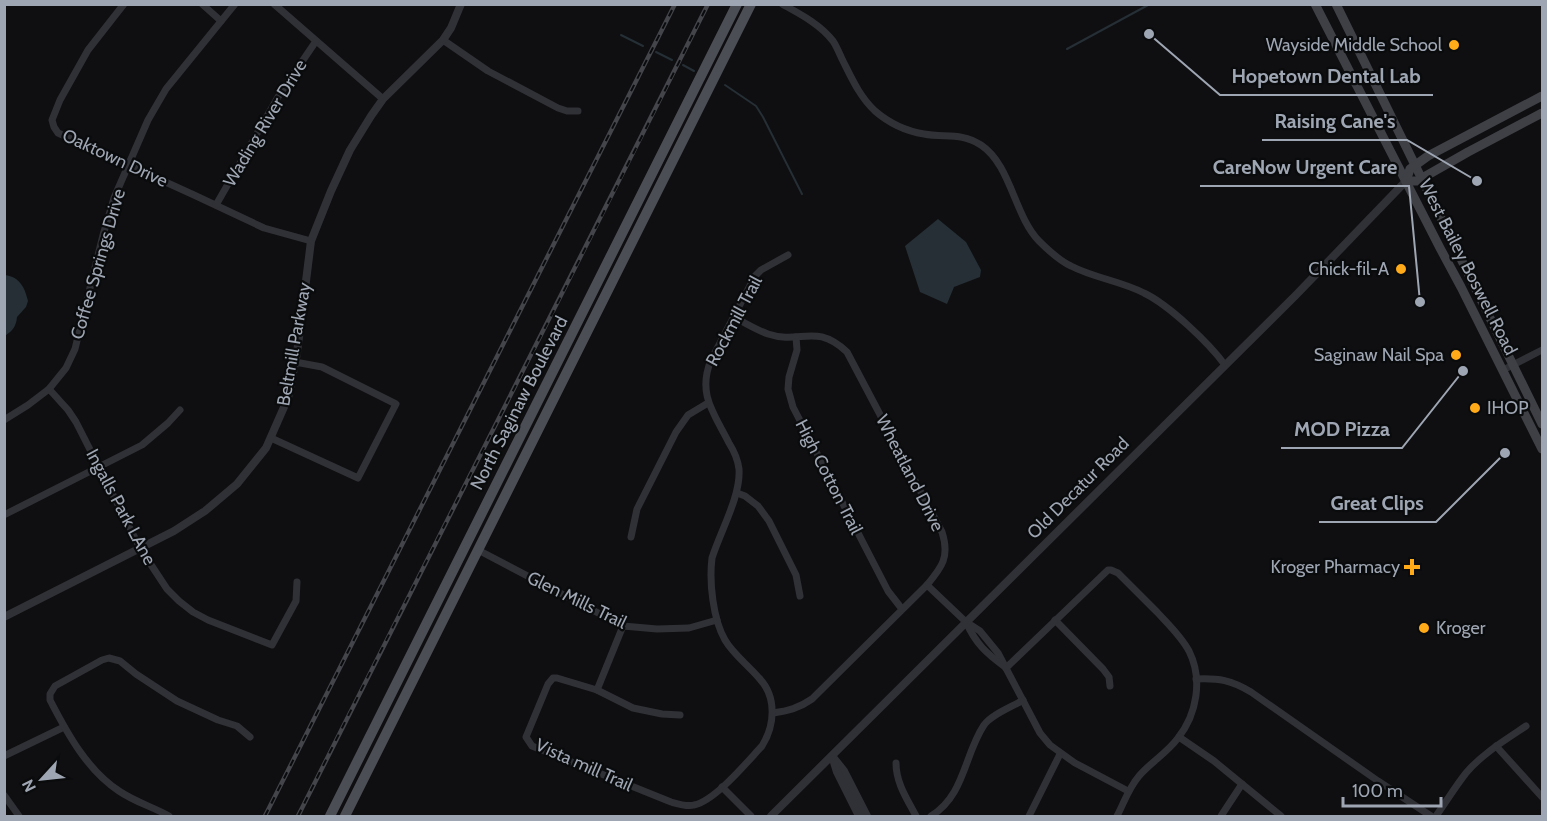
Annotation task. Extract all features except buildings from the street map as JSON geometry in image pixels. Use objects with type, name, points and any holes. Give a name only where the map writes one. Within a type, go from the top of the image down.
[{"type":"main road","name":"North Saginaw Boulevard","points":[[330,816],[737,4]]},
{"type":"main road","name":"North Saginaw Boulevard","points":[[345,816],[751,4]]},
{"type":"main road","name":"West Bailey Boswell Road","points":[[1315,4],[1542,449]]},
{"type":"main road","name":"West Bailey Boswell Road","points":[[1336,4],[1542,424]]},
{"type":"main road","points":[[1342,57],[1358,49]]},
{"type":"main road","points":[[1415,165],[1542,96]]},
{"type":"main road","points":[[1526,104],[1532,118]]},
{"type":"main road","points":[[1406,182],[1417,181],[1542,113]]},
{"type":"main road","name":"Old Decatur Road","points":[[1406,182],[1410,169],[1415,165]]},
{"type":"street","name":"Oaktown Drive","points":[[124,4],[88,50],[60,100],[52,120],[58,133],[264,228],[312,241]]},
{"type":"street","points":[[202,4],[221,21]]},
{"type":"street","name":"Coffee Springs Drive","points":[[4,420],[49,389],[66,368],[75,349],[114,198],[148,120],[166,89],[235,4]]},
{"type":"street","points":[[274,4],[383,99]]},
{"type":"street","name":"Beltmill Parkway","points":[[4,617],[174,531],[205,511],[237,484],[266,448],[288,398],[312,241],[331,191],[350,150],[371,116],[383,99],[442,40],[451,28],[462,4]]},
{"type":"street","points":[[782,4],[803,15],[834,43],[859,92],[869,105],[884,118],[903,129],[924,134],[966,137],[984,147],[998,164],[1030,229],[1038,240],[1070,266],[1146,293],[1215,350],[1225,365]]},
{"type":"street","points":[[442,40],[488,71],[558,108],[578,111]]},
{"type":"street","name":"Wading River Drive","points":[[216,205],[278,97],[316,41]]},
{"type":"street","name":"Old Decatur Road","points":[[771,816],[1406,182]]},
{"type":"street","name":"Rockmill Trail","points":[[773,712],[768,691],[762,680],[726,642],[717,620],[713,600],[712,558],[737,492],[739,471],[737,460],[708,403],[705,392],[707,370],[711,360],[755,276],[761,270],[788,255]]},
{"type":"street","name":"Wheatland Drive","points":[[734,317],[768,334],[796,337],[817,335],[829,338],[847,352],[942,532],[945,542],[945,558],[939,571],[812,699],[799,708],[785,712],[773,712]]},
{"type":"street","name":"High Cotton Trail","points":[[796,337],[796,350],[788,389],[793,407],[888,591],[902,609]]},
{"type":"street","points":[[1503,370],[1542,350]]},
{"type":"street","points":[[271,438],[358,478],[396,404],[322,367],[295,362]]},
{"type":"street","name":"Ingalls Park LAne","points":[[49,389],[76,422],[140,548],[167,589],[193,612],[272,645],[296,601],[297,582]]},
{"type":"street","points":[[631,537],[637,509],[676,432],[688,415],[708,403]]},
{"type":"street","points":[[4,515],[142,445],[180,410]]},
{"type":"street","points":[[737,492],[758,506],[768,521],[796,575],[800,596]]},
{"type":"street","name":"Glen Mills Trail","points":[[478,550],[623,626],[657,629],[689,628],[717,620]]},
{"type":"street","points":[[1006,668],[1105,572],[1111,570],[1118,573],[1179,637],[1189,651],[1194,665],[1196,697],[1193,710],[1179,737],[1140,775],[1128,791],[1116,816]]},
{"type":"street","points":[[927,585],[966,622],[974,639],[991,657],[1006,668],[1040,733],[1050,745],[1060,754],[1128,791]]},
{"type":"street","points":[[1055,620],[1103,669],[1110,686]]},
{"type":"street","points":[[623,626],[597,690],[633,708],[680,715]]},
{"type":"street","points":[[169,816],[119,792],[98,773],[64,728],[50,700],[50,694],[55,686],[109,658],[120,661],[177,701],[237,726],[250,737]]},
{"type":"street","name":"Vista mill Trail","points":[[597,690],[571,681],[553,678],[548,684],[526,737],[532,746],[671,802],[689,806],[708,800],[722,787]]},
{"type":"street","points":[[1196,679],[1214,678],[1238,684],[1431,816]]},
{"type":"street","points":[[931,816],[938,812],[955,789],[985,724],[992,717],[1023,700]]},
{"type":"street","points":[[752,816],[722,787],[762,746],[771,727],[773,712]]},
{"type":"street","points":[[1436,816],[1467,772],[1496,746],[1526,726]]},
{"type":"street","points":[[4,756],[64,728]]},
{"type":"street","points":[[1179,737],[1214,761],[1281,816]]},
{"type":"street","points":[[1496,746],[1542,797]]},
{"type":"street","points":[[1029,816],[1060,754]]},
{"type":"street","points":[[832,756],[837,772],[859,816]]},
{"type":"street","points":[[832,756],[844,771],[867,816]]},
{"type":"street","points":[[896,763],[899,783],[916,816]]},
{"type":"street","points":[[1221,816],[1242,784]]},
{"type":"street","points":[[4,795],[19,816]]},
{"type":"shaded area","points":[[938,219],[966,242],[981,270],[980,277],[954,287],[947,304],[920,292],[905,246]]},
{"type":"shaded area","points":[[5,275],[21,284],[28,301],[17,317],[14,328],[5,336]]},
{"type":"waterway","points":[[1067,49],[1150,4]]},
{"type":"waterway","points":[[621,35],[643,46]]},
{"type":"waterway","points":[[656,52],[672,60]]},
{"type":"waterway","points":[[683,65],[694,71]]},
{"type":"waterway","points":[[725,85],[756,106],[802,194]]},
{"type":"railway","points":[[265,816],[675,4]]},
{"type":"railway","points":[[298,816],[708,4]]},
{"type":"place","name":"Hopetown Dental Lab","points":[[1149,34]]},
{"type":"place","name":"Wayside Middle School","points":[[1454,45]]},
{"type":"place","name":"Raising Cane's","points":[[1477,181]]},
{"type":"place","name":"Chick-fil-A","points":[[1401,269]]},
{"type":"place","name":"CareNow Urgent Care","points":[[1420,302]]},
{"type":"place","name":"Saginaw Nail Spa","points":[[1456,355]]},
{"type":"place","name":"MOD Pizza","points":[[1463,371]]},
{"type":"place","name":"IHOP","points":[[1475,408]]},
{"type":"place","name":"Great Clips","points":[[1505,453]]},
{"type":"place","name":"Kroger Pharmacy","points":[[1412,567]]},
{"type":"place","name":"Kroger","points":[[1424,628]]}]
